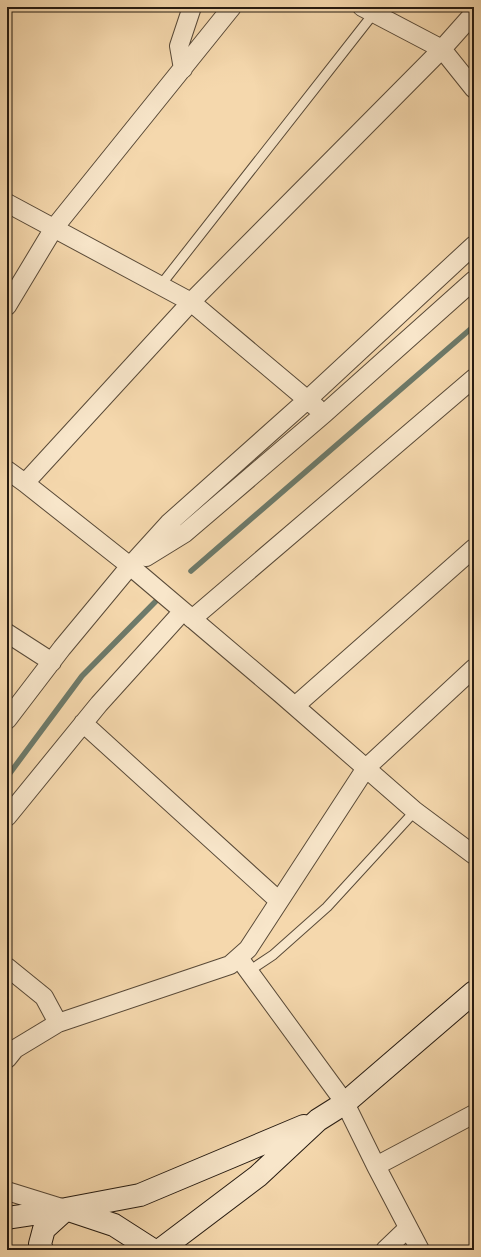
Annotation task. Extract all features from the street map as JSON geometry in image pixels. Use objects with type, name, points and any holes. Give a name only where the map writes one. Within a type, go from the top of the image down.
[{"type":"street","points":[[182,69],[179,46],[192,7]]},
{"type":"street","points":[[7,306],[54,228],[232,7]]},
{"type":"street","points":[[368,10],[442,49],[474,89]]},
{"type":"street","points":[[25,483],[191,302],[442,49],[474,13]]},
{"type":"street","points":[[7,203],[191,302],[324,414]]},
{"type":"street","points":[[7,720],[130,566],[168,523],[308,400],[474,245]]},
{"type":"street","points":[[130,566],[185,533],[324,414],[474,280]]},
{"type":"street","points":[[7,817],[99,704],[188,615],[474,378]]},
{"type":"street","points":[[7,470],[130,566],[295,706],[415,811],[474,855]]},
{"type":"street","points":[[295,706],[474,548]]},
{"type":"street","points":[[7,633],[52,662]]},
{"type":"street","points":[[244,964],[248,949],[366,768],[474,668]]},
{"type":"street","points":[[83,723],[279,901]]},
{"type":"street","points":[[7,1059],[15,1049],[58,1023],[230,965],[244,964]]},
{"type":"street","points":[[244,964],[345,1102],[376,1166],[420,1250]]},
{"type":"street","points":[[7,967],[44,997],[58,1023]]},
{"type":"street","points":[[160,1250],[258,1176],[318,1120],[345,1102],[474,992]]},
{"type":"street","points":[[376,1166],[474,1114]]},
{"type":"street","points":[[7,1218],[140,1195],[318,1120]]},
{"type":"street","points":[[7,1191],[114,1225],[153,1250]]},
{"type":"street","points":[[42,1250],[40,1244],[44,1230],[66,1209]]},
{"type":"street","points":[[385,1250],[408,1228]]},
{"type":"lane","points":[[160,286],[368,10]]},
{"type":"lane","points":[[244,964],[273,955],[327,907],[415,811]]},
{"type":"waterway","points":[[191,571],[474,326]]},
{"type":"waterway","points":[[7,777],[82,676],[156,601]]}]
